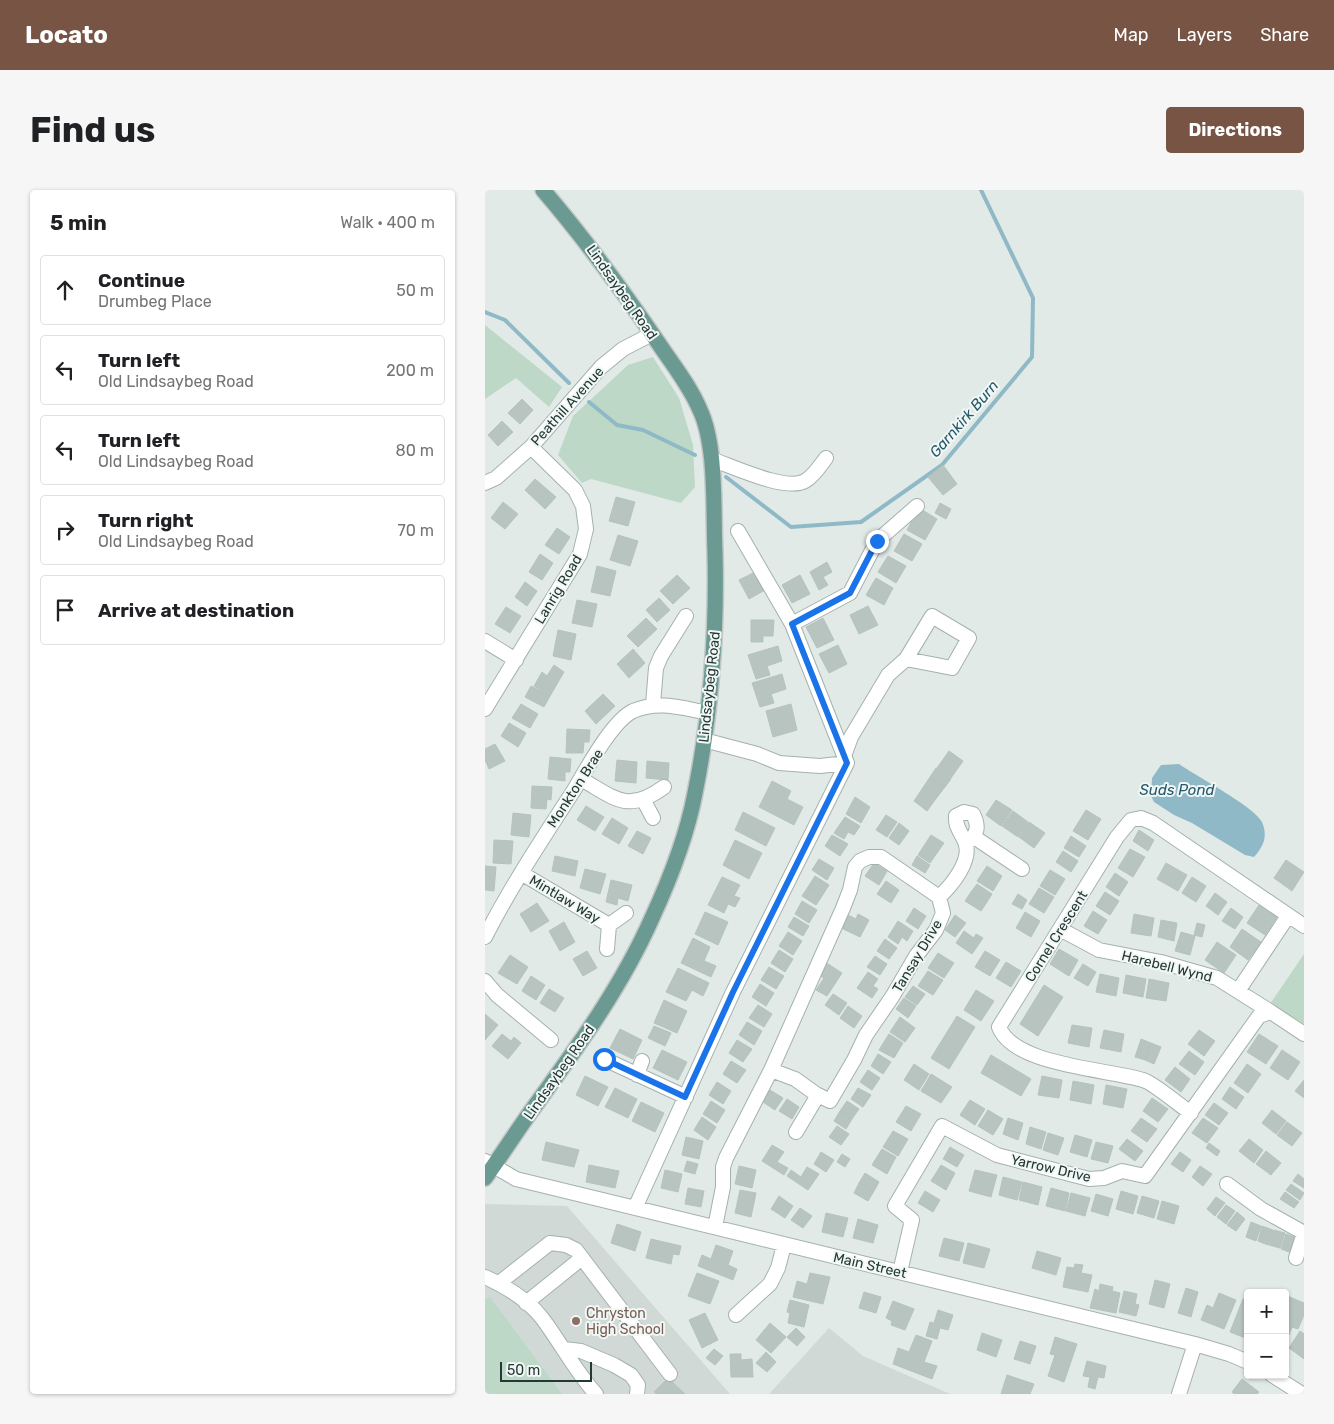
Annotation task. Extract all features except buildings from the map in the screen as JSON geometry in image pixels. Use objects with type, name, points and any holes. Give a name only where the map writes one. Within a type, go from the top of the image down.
[{"type":"main road","name":"Lindsaybeg Road","points":[[488,1169],[589,1031],[633,957],[651,920],[681,842],[695,795],[708,713],[714,640],[715,580],[711,459],[707,428],[701,410],[652,334],[584,238],[543,190]]},
{"type":"street","name":"Peathill Avenue","points":[[485,483],[495,478],[531,446],[601,367],[623,349],[652,334]]},
{"type":"street","name":"Lanrig Road","points":[[485,709],[580,554],[586,529],[583,506],[575,490],[531,446]]},
{"type":"street","points":[[711,459],[763,478],[794,484],[804,482],[810,478],[826,458]]},
{"type":"street","points":[[792,624],[850,593],[877,541],[917,506]]},
{"type":"street","points":[[738,531],[792,624],[846,759]]},
{"type":"street","points":[[653,704],[656,668],[661,656],[686,616]]},
{"type":"street","points":[[635,1208],[733,992],[846,759],[851,737],[888,675],[906,659],[932,616],[969,638],[951,668],[906,659]]},
{"type":"street","points":[[485,641],[516,660]]},
{"type":"street","name":"Monkton Brae","points":[[485,937],[521,873],[619,722],[631,712],[653,704],[708,713]]},
{"type":"street","points":[[704,740],[757,754],[779,764],[820,766],[846,759]]},
{"type":"street","points":[[581,779],[619,800],[629,802],[652,795],[664,786]]},
{"type":"street","points":[[643,799],[653,818]]},
{"type":"street","name":"Cornel Crescent","points":[[1191,1113],[1145,1080],[1064,1064],[1029,1053],[1003,1037],[999,1027],[1117,837],[1131,820],[1141,818],[1153,823],[1304,926]]},
{"type":"street","points":[[939,898],[959,876],[970,840],[1022,869]]},
{"type":"street","name":"Tansay Drive","points":[[715,1227],[723,1188],[723,1167],[726,1158],[771,1070],[843,908],[850,890],[855,867],[860,861],[869,857],[881,858],[939,898],[943,913],[936,930],[916,956],[892,998],[865,1035],[854,1060],[831,1101],[818,1094]]},
{"type":"street","name":"Mintlaw Way","points":[[521,873],[609,925]]},
{"type":"street","name":"Mintlaw Way","points":[[609,925],[627,913]]},
{"type":"street","points":[[1238,991],[1288,916]]},
{"type":"street","name":"Mintlaw Way","points":[[607,949],[609,925]]},
{"type":"street","name":"Harebell Wynd","points":[[1060,929],[1099,950],[1161,962],[1217,978],[1271,1012]]},
{"type":"street","points":[[485,980],[497,995],[551,1040]]},
{"type":"street","points":[[1271,1012],[1304,1034]]},
{"type":"street","name":"Yarrow Drive","points":[[900,1272],[912,1220],[895,1206],[941,1126],[997,1155],[1089,1179],[1104,1178],[1122,1171],[1145,1176],[1259,1016],[1271,1012]]},
{"type":"street","points":[[604,1059],[685,1097]]},
{"type":"street","points":[[637,1074],[642,1061]]},
{"type":"street","points":[[771,1070],[795,1079],[818,1094],[796,1132]]},
{"type":"street","name":"Main Street","points":[[488,1169],[516,1179],[1195,1344],[1244,1360]]},
{"type":"street","points":[[1227,1184],[1261,1209],[1304,1233],[1296,1258]]},
{"type":"street","points":[[499,1283],[550,1243],[566,1245],[576,1250],[670,1374]]},
{"type":"street","points":[[736,1315],[770,1284],[778,1268],[785,1245]]},
{"type":"street","points":[[526,1303],[582,1258]]},
{"type":"street","points":[[485,1277],[499,1283],[540,1316],[564,1349],[581,1378],[596,1394]]},
{"type":"street","points":[[1179,1394],[1195,1344]]},
{"type":"street","points":[[564,1349],[581,1351],[614,1365],[631,1375],[637,1385],[637,1394]]},
{"type":"street","points":[[1278,1379],[1302,1394]]},
{"type":"shaded area","name":"Chryston High School","points":[[485,1204],[567,1206],[730,1394],[485,1394]]},
{"type":"shaded area","points":[[829,1328],[863,1356],[950,1394],[769,1394]]},
{"type":"green space","points":[[485,325],[562,387],[549,407],[516,378],[485,399]]},
{"type":"green space","points":[[653,357],[679,398],[693,445],[695,487],[681,503],[591,479],[582,483],[558,455],[573,416],[628,365]]},
{"type":"green space","points":[[1304,954],[1304,1032],[1268,1007]]},
{"type":"green space","points":[[490,1297],[562,1394],[485,1394],[485,1300]]},
{"type":"water","name":"Suds Pond","points":[[1179,764],[1237,800],[1262,822],[1265,832],[1264,841],[1254,857],[1245,855],[1154,802],[1151,796],[1152,778],[1161,765]]},
{"type":"waterway","name":"Garnkirk Burn","points":[[726,477],[791,527],[861,522],[942,465],[1032,357],[1033,298],[981,190]]},
{"type":"waterway","name":"Garnkirk Burn","points":[[485,312],[505,320],[569,383]]},
{"type":"waterway","name":"Garnkirk Burn","points":[[589,402],[617,425],[643,430],[695,455]]},
{"type":"place","name":"Chryston High School","points":[[576,1321]]},
{"type":"route","points":[[604,1059],[685,1097],[733,992],[847,763],[792,624],[850,593],[877,541]]}]
